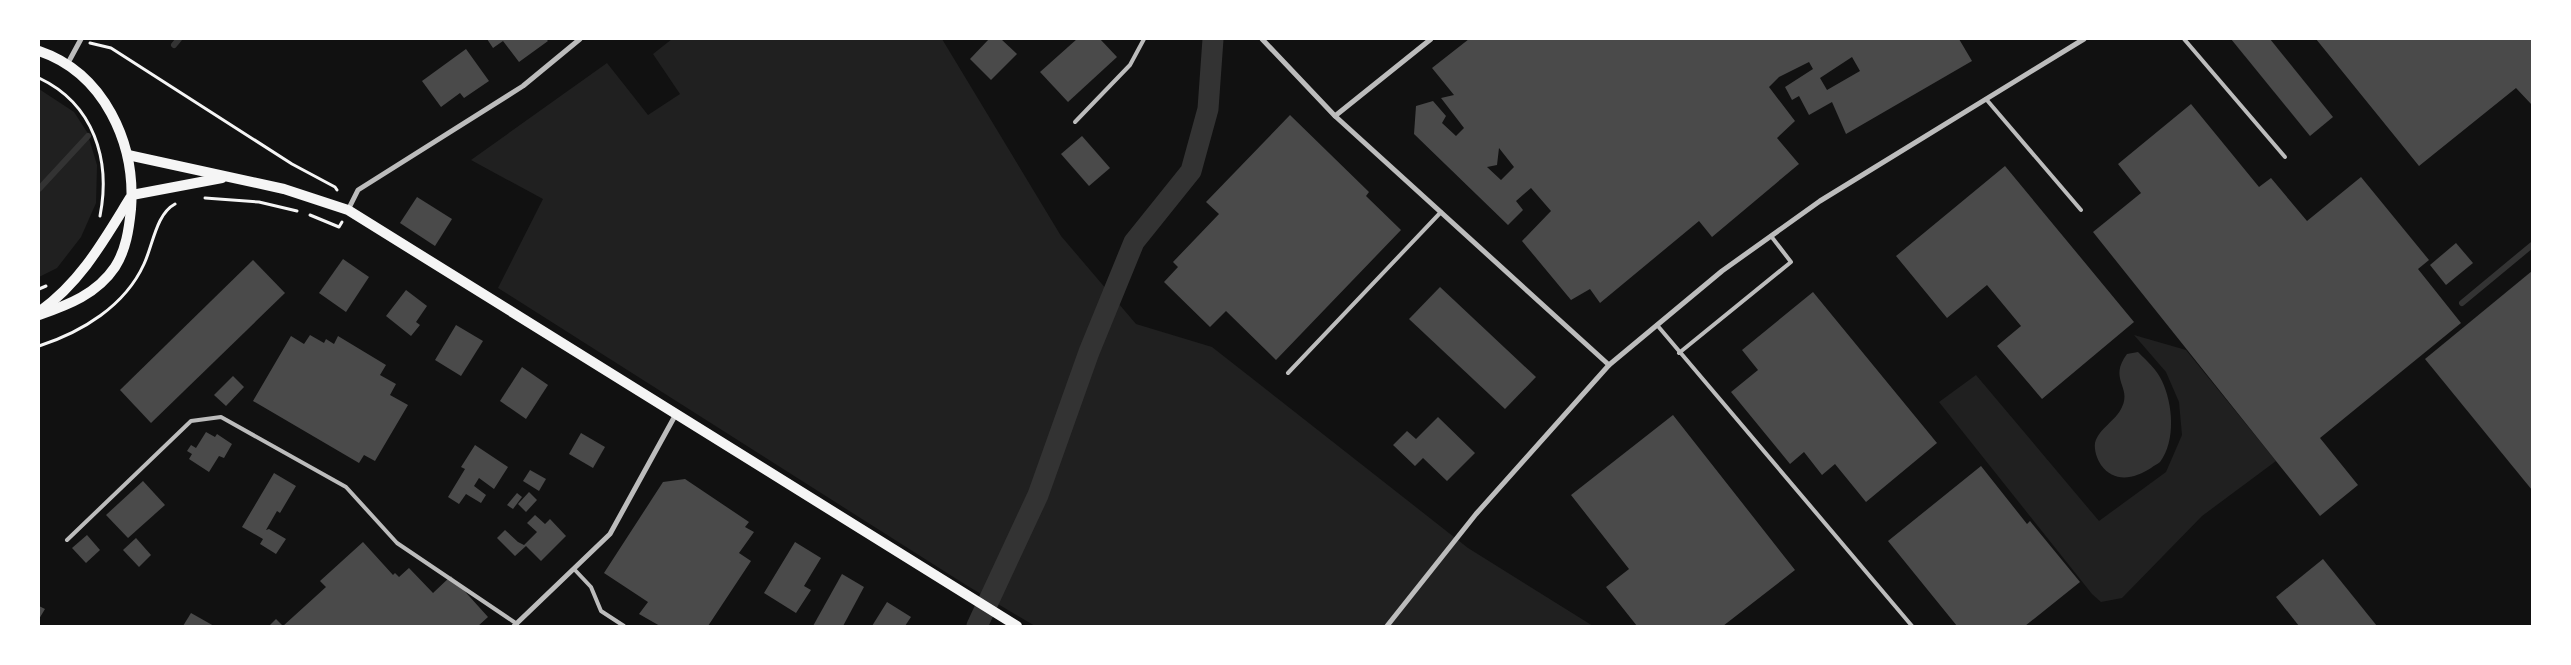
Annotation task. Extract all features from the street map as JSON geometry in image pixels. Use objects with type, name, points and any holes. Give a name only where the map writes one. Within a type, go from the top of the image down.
[{"type":"main road","points":[[39,51],[68,63],[81,74],[107,104],[119,127],[128,155],[132,195],[129,232],[115,267],[91,292],[76,301],[39,313]]},
{"type":"main road","points":[[128,155],[226,178],[284,189],[348,210],[1017,626]]},
{"type":"main road","points":[[39,313],[69,287],[97,253],[132,195],[226,178]]},
{"type":"street","points":[[348,210],[358,190],[523,86],[580,39]]},
{"type":"street","points":[[1262,39],[1335,116],[1609,365]]},
{"type":"street","points":[[1335,116],[1431,39]]},
{"type":"street","points":[[1386,626],[1476,514],[1609,365],[1722,271],[1820,201],[2084,39]]},
{"type":"street","points":[[68,63],[81,40]]},
{"type":"street","points":[[516,625],[610,534],[676,414]]},
{"type":"lane","points":[[1075,122],[1130,65],[1144,39]]},
{"type":"lane","points":[[2184,39],[2285,157]]},
{"type":"lane","points":[[1986,99],[2081,210]]},
{"type":"lane","points":[[1288,373],[1421,230],[1441,212]]},
{"type":"lane","points":[[1679,353],[1791,262],[1771,236]]},
{"type":"lane","points":[[1657,326],[1912,626]]},
{"type":"lane","points":[[67,540],[191,422],[221,417],[346,487],[397,543],[516,625]]},
{"type":"lane","points":[[574,568],[590,588],[601,611],[624,626]]},
{"type":"path","points":[[81,40],[111,48],[292,164],[335,187],[348,210],[339,227],[302,212],[259,202],[222,198],[199,198]]},
{"type":"path","points":[[39,78],[49,83],[73,104],[85,117],[98,141],[104,166],[105,193],[100,219]]},
{"type":"path","points":[[39,346],[76,331],[120,300],[144,264],[165,210],[182,200]]},
{"type":"shaded area","points":[[672,39],[942,39],[1061,236],[1136,324],[1212,347],[1468,548],[1593,626],[1035,626],[966,585],[498,288],[543,199],[471,160],[607,63],[648,115],[680,94],[653,54]]},
{"type":"shaded area","points":[[39,89],[74,112],[87,132],[97,165],[96,203],[81,237],[57,268],[39,277]]},
{"type":"shaded area","points":[[2134,335],[2186,350],[2276,461],[2202,516],[2122,598],[2101,602],[2092,594],[1939,402],[1976,375],[2099,521],[2166,472],[2182,435],[2179,402],[2166,372]]},
{"type":"shaded area","points":[[2138,352],[2152,366],[2166,390],[2169,400],[2171,433],[2169,444],[2159,463],[2138,475],[2118,477],[2106,471],[2101,465],[2096,454],[2095,443],[2100,433],[2122,407],[2124,394],[2120,370],[2122,363],[2127,354]]},
{"type":"building","points":[[487,39],[546,39],[548,41],[519,62],[503,41],[493,48]]},
{"type":"building","points":[[989,39],[1001,39],[1017,54],[991,80],[970,59]]},
{"type":"building","points":[[1077,39],[1100,39],[1117,57],[1068,102],[1040,72]]},
{"type":"building","points":[[1469,39],[1959,39],[1972,61],[1846,134],[1832,102],[1809,115],[1799,96],[1792,100],[1785,87],[1813,69],[1809,62],[1779,77],[1769,87],[1795,121],[1777,138],[1799,164],[1712,237],[1699,221],[1600,303],[1590,289],[1571,300],[1522,241],[1551,211],[1531,188],[1516,201],[1523,210],[1508,225],[1414,134],[1416,106],[1433,101],[1446,116],[1442,123],[1456,136],[1464,128],[1441,98],[1454,95],[1432,68]],"holes":[[[1852,57],[1860,71],[1827,90],[1820,78]],[[1499,148],[1514,167],[1501,180],[1487,167],[1497,165]]]},
{"type":"building","points":[[2231,39],[2270,39],[2333,117],[2310,136]]},
{"type":"building","points":[[2316,39],[2532,39],[2532,105],[2516,88],[2419,166]]},
{"type":"building","points":[[466,49],[489,81],[464,98],[460,93],[441,107],[422,81]]},
{"type":"building","points":[[2191,104],[2259,187],[2271,178],[2307,221],[2361,177],[2429,260],[2418,269],[2461,323],[2320,438],[2358,485],[2320,516],[2093,232],[2141,193],[2118,164]]},
{"type":"building","points":[[1290,115],[1369,192],[1366,196],[1401,230],[1276,360],[1226,311],[1210,327],[1164,282],[1178,267],[1173,262],[1219,214],[1206,202]]},
{"type":"building","points":[[1082,136],[1110,168],[1089,186],[1061,154]]},
{"type":"building","points":[[2005,166],[2134,322],[2042,399],[1997,346],[2021,326],[1987,285],[1947,318],[1896,256]]},
{"type":"building","points":[[417,197],[452,219],[435,246],[400,223]]},
{"type":"building","points":[[2456,243],[2473,263],[2446,285],[2430,265]]},
{"type":"building","points":[[343,259],[369,277],[346,312],[319,293]]},
{"type":"building","points":[[253,260],[285,293],[151,423],[120,390]]},
{"type":"building","points":[[2532,271],[2532,490],[2425,359]]},
{"type":"building","points":[[1440,287],[1536,377],[1505,409],[1409,319]]},
{"type":"building","points":[[406,290],[427,306],[416,322],[420,325],[411,336],[386,316]]},
{"type":"building","points":[[1813,292],[1937,443],[1866,502],[1835,464],[1822,475],[1804,452],[1790,464],[1731,392],[1758,370],[1742,350]]},
{"type":"building","points":[[456,325],[483,341],[461,376],[435,360]]},
{"type":"building","points":[[310,335],[324,343],[326,339],[334,344],[338,336],[386,365],[380,375],[396,384],[390,395],[408,405],[375,461],[364,455],[359,463],[253,401],[291,336],[304,344]]},
{"type":"building","points":[[522,367],[548,385],[526,419],[500,401]]},
{"type":"building","points":[[233,376],[244,387],[226,406],[214,395]]},
{"type":"building","points":[[1673,415],[1795,570],[1723,626],[1637,626],[1606,587],[1629,569],[1571,495]]},
{"type":"building","points":[[1438,417],[1475,453],[1447,481],[1423,458],[1415,466],[1393,445],[1407,431],[1416,439]]},
{"type":"building","points":[[206,432],[215,437],[217,434],[232,444],[224,458],[219,456],[209,472],[189,459],[192,454],[187,451],[191,445],[196,448]]},
{"type":"building","points":[[581,433],[605,447],[593,468],[569,454]]},
{"type":"building","points":[[475,445],[508,467],[494,489],[479,478],[474,486],[486,495],[481,503],[466,494],[459,504],[448,497],[465,469],[461,467]]},
{"type":"building","points":[[1981,466],[2027,524],[2030,521],[2080,582],[2025,626],[1957,626],[1888,541]]},
{"type":"building","points":[[530,470],[546,479],[539,491],[523,481]]},
{"type":"building","points":[[274,473],[296,486],[280,513],[277,511],[266,530],[269,529],[286,539],[276,554],[260,544],[263,539],[242,527]]},
{"type":"building","points":[[685,479],[749,522],[745,527],[754,532],[739,553],[751,561],[708,626],[660,626],[639,614],[648,602],[604,573],[663,482]]},
{"type":"building","points":[[143,481],[165,505],[128,538],[106,515]]},
{"type":"building","points":[[529,492],[537,500],[526,512],[518,504]]},
{"type":"building","points":[[517,493],[522,497],[513,509],[507,505]]},
{"type":"building","points":[[535,515],[545,524],[550,519],[566,536],[541,561],[526,546],[515,556],[497,538],[505,530],[524,545],[537,532],[527,523]]},
{"type":"building","points":[[87,535],[100,550],[86,563],[72,548]]},
{"type":"building","points":[[136,538],[151,555],[139,567],[123,550]]},
{"type":"building","points":[[363,542],[393,575],[395,573],[399,577],[409,568],[433,593],[451,576],[488,617],[478,626],[283,626],[326,587],[320,581]]},
{"type":"building","points":[[795,542],[821,558],[804,586],[811,590],[796,613],[764,593]]},
{"type":"building","points":[[2323,559],[2377,626],[2299,626],[2276,597]]},
{"type":"building","points":[[842,574],[864,587],[843,626],[813,626]]},
{"type":"building","points":[[887,602],[911,617],[905,626],[872,626]]},
{"type":"building","points":[[39,606],[45,609],[39,619]]},
{"type":"building","points":[[191,613],[214,626],[183,626]]},
{"type":"building","points":[[276,619],[283,626],[269,626]]},
{"type":"waterway","points":[[174,45],[179,39]]},
{"type":"waterway","points":[[977,626],[1038,495],[1089,352],[1134,242],[1191,171],[1208,109],[1213,39]]},
{"type":"waterway","points":[[39,189],[88,136]]},
{"type":"waterway","points":[[2462,303],[2532,245]]}]
